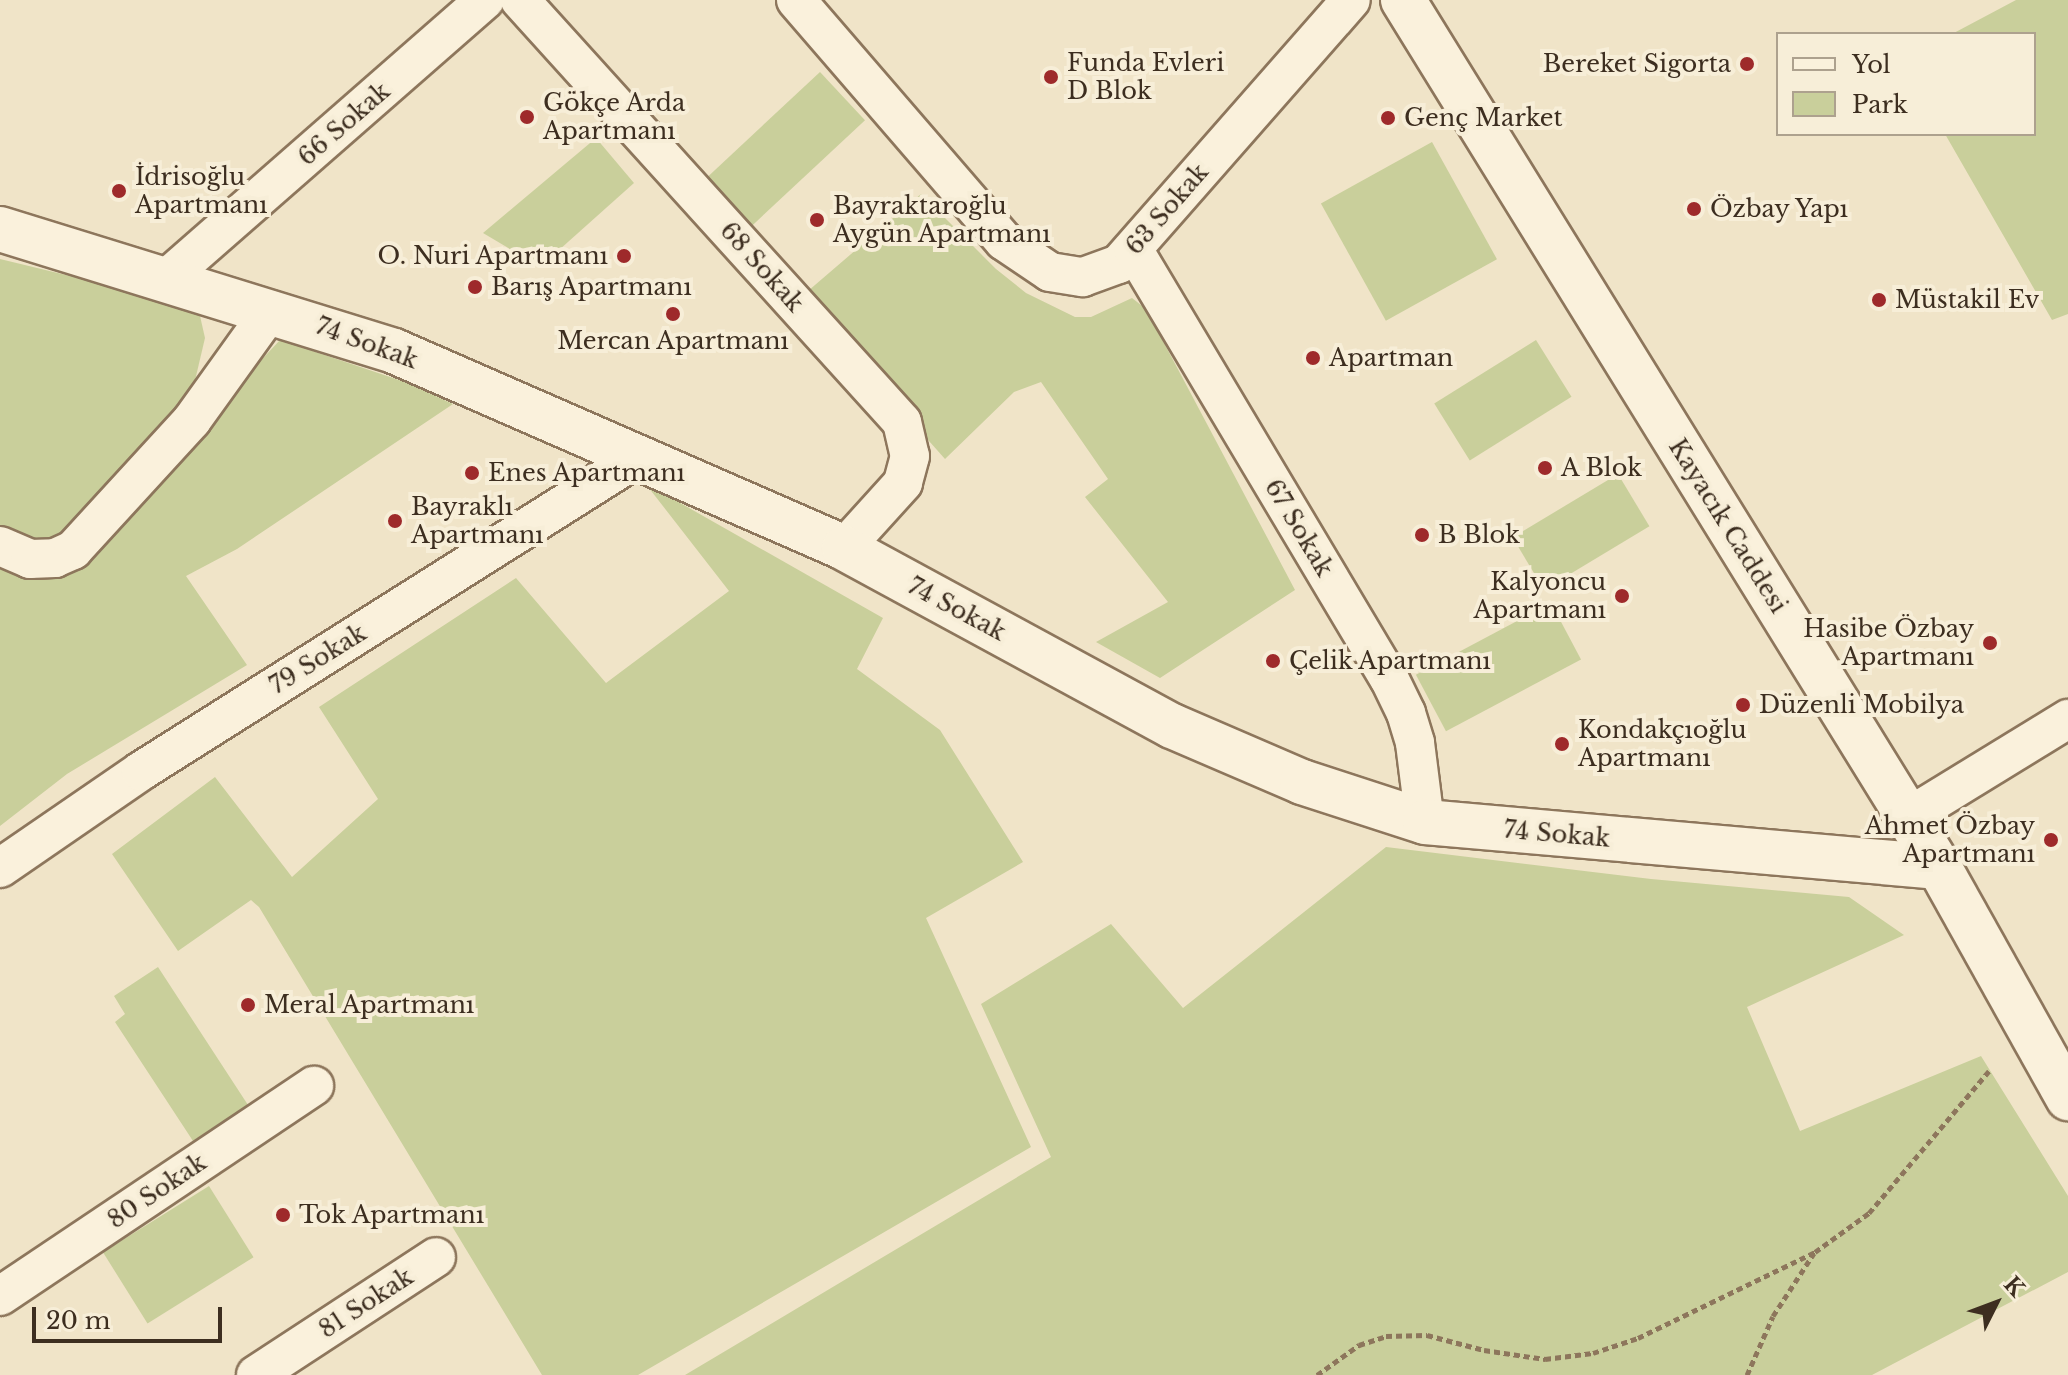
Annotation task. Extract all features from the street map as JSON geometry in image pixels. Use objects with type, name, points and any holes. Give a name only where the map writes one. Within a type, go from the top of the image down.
[{"type":"street","name":"Kayacık Caddesi","points":[[1403,0],[1939,867],[2068,1098]]},
{"type":"street","name":"74 Sokak","points":[[0,229],[271,310],[394,351],[640,456],[844,548],[1172,726],[1302,782],[1425,822],[1939,867]]},
{"type":"lane","name":"66 Sokak","points":[[166,279],[485,0]]},
{"type":"lane","name":"68 Sokak","points":[[520,0],[902,422],[910,456],[903,483],[844,548]]},
{"type":"lane","name":"63 Sokak","points":[[796,0],[1004,241],[1050,272],[1069,277],[1101,273],[1119,264],[1351,0]]},
{"type":"lane","name":"67 Sokak","points":[[1133,249],[1389,678],[1406,713],[1415,743],[1425,822]]},
{"type":"lane","points":[[0,546],[30,559],[55,558],[73,550],[192,420],[271,310]]},
{"type":"lane","name":"79 Sokak","points":[[0,868],[141,771],[640,456]]},
{"type":"lane","points":[[1908,817],[2068,719]]},
{"type":"lane","name":"80 Sokak","points":[[0,1296],[314,1086]]},
{"type":"lane","name":"81 Sokak","points":[[256,1375],[436,1257]]},
{"type":"path","points":[[1317,1375],[1359,1345],[1386,1336],[1427,1335],[1484,1350],[1545,1359],[1593,1353],[1638,1338],[1815,1252],[1869,1213],[2027,1025]]},
{"type":"path","points":[[1747,1375],[1773,1316],[1815,1252]]},
{"type":"green space","points":[[2016,0],[2068,0],[2068,314],[2052,320],[1946,136],[2036,136],[2036,32],[1956,32]]},
{"type":"green space","points":[[820,72],[865,120],[751,227],[706,178]]},
{"type":"green space","points":[[596,138],[634,183],[540,267],[483,233]]},
{"type":"green space","points":[[1432,142],[1497,259],[1386,321],[1321,204]]},
{"type":"green space","points":[[921,194],[996,269],[1026,293],[1075,317],[1091,317],[1132,298],[1146,309],[1295,590],[1160,678],[1096,642],[1168,602],[1085,497],[1108,479],[1041,382],[1014,392],[945,459],[801,297]]},
{"type":"green space","points":[[0,259],[198,307],[205,338],[193,389],[96,508],[70,532],[43,542],[0,528]]},
{"type":"green space","points":[[280,340],[405,382],[453,404],[237,549],[186,576],[247,665],[67,774],[0,826],[0,556],[79,554]]},
{"type":"green space","points":[[1536,340],[1572,397],[1470,460],[1434,404]]},
{"type":"green space","points":[[1618,474],[1649,526],[1544,590],[1513,537]]},
{"type":"green space","points":[[645,483],[883,618],[857,669],[940,730],[1023,862],[926,918],[1031,1147],[638,1375],[542,1375],[259,907],[251,900],[178,951],[112,854],[215,777],[292,877],[378,799],[319,707],[516,578],[606,683],[729,591]]},
{"type":"green space","points":[[1551,603],[1581,660],[1446,731],[1416,675]]},
{"type":"green space","points":[[1386,847],[1651,879],[1849,897],[1904,935],[1747,1007],[1800,1131],[1981,1056],[2068,1196],[2068,1272],[1872,1375],[685,1375],[1051,1157],[981,1004],[1111,924],[1183,1008]]},
{"type":"green space","points":[[158,967],[248,1105],[193,1141],[115,1022],[125,1014],[114,996]]},
{"type":"green space","points":[[209,1186],[254,1257],[148,1323],[103,1252]]},
{"type":"place","name":"Bereket Sigorta","points":[[1747,64]]},
{"type":"place","name":"Funda Evleri D Blok","points":[[1051,77]]},
{"type":"place","name":"Gökçe Arda Apartmanı","points":[[527,117]]},
{"type":"place","name":"Genç Market","points":[[1388,118]]},
{"type":"place","name":"İdrisoğlu Apartmanı","points":[[119,191]]},
{"type":"place","name":"Özbay Yapı","points":[[1694,209]]},
{"type":"place","name":"Bayraktaroğlu Aygün Apartmanı","points":[[817,220]]},
{"type":"place","name":"O. Nuri Apartmanı","points":[[624,256]]},
{"type":"place","name":"Barış Apartmanı","points":[[475,287]]},
{"type":"place","name":"Müstakil Ev","points":[[1879,300]]},
{"type":"place","name":"Mercan Apartmanı","points":[[673,314]]},
{"type":"place","name":"Apartman","points":[[1313,358]]},
{"type":"place","name":"A Blok","points":[[1545,468]]},
{"type":"place","name":"Enes Apartmanı","points":[[472,473]]},
{"type":"place","name":"Bayraklı Apartmanı","points":[[395,521]]},
{"type":"place","name":"B Blok","points":[[1422,535]]},
{"type":"place","name":"Kalyoncu Apartmanı","points":[[1622,596]]},
{"type":"place","name":"Hasibe Özbay Apartmanı","points":[[1990,643]]},
{"type":"place","name":"Çelik Apartmanı","points":[[1273,661]]},
{"type":"place","name":"Düzenli Mobilya","points":[[1743,705]]},
{"type":"place","name":"Kondakçıoğlu Apartmanı","points":[[1562,744]]},
{"type":"place","name":"Ahmet Özbay Apartmanı","points":[[2051,840]]},
{"type":"place","name":"Meral Apartmanı","points":[[248,1005]]},
{"type":"place","name":"Tok Apartmanı","points":[[283,1215]]}]
